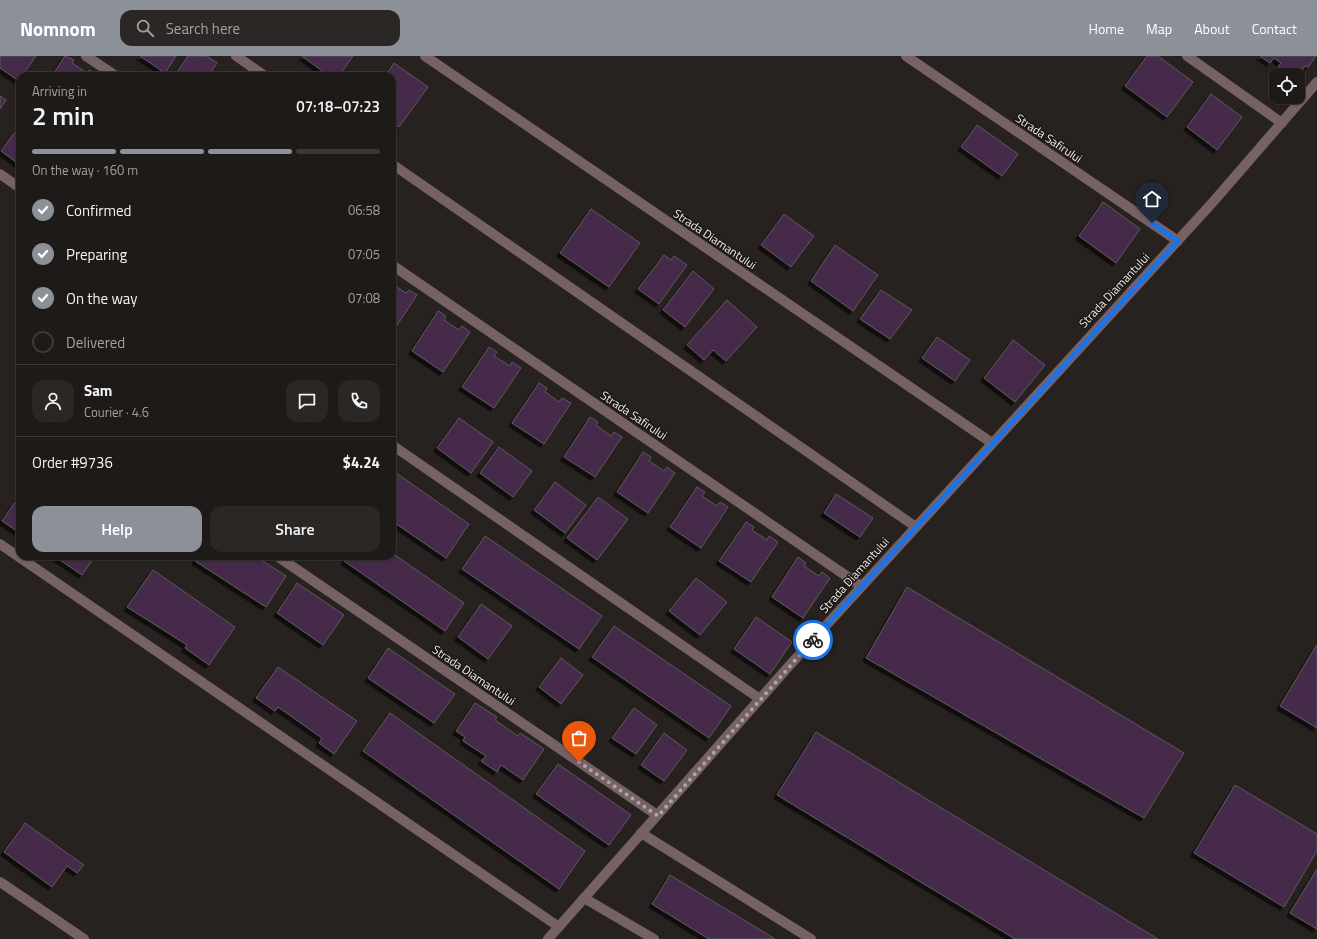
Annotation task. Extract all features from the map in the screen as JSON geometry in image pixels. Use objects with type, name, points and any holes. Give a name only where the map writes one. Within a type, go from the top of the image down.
[{"type":"street","points":[[86,56],[110,72]]},
{"type":"street","points":[[236,56],[259,72]]},
{"type":"street","name":"Strada Diamantului","points":[[426,56],[992,443]]},
{"type":"street","name":"Strada Safirului","points":[[906,56],[1178,241]]},
{"type":"street","points":[[1187,56],[1282,122]]},
{"type":"street","name":"Strada Diamantului","points":[[548,939],[861,586],[1178,241],[1317,82]]},
{"type":"street","points":[[396,167],[916,527]]},
{"type":"street","points":[[0,174],[16,185]]},
{"type":"street","name":"Strada Safirului","points":[[396,268],[861,586]]},
{"type":"street","points":[[396,449],[760,699]]},
{"type":"street","points":[[0,544],[16,555]]},
{"type":"street","points":[[23,560],[559,927]]},
{"type":"street","name":"Strada Diamantului","points":[[283,560],[658,816]]},
{"type":"street","points":[[641,833],[811,939]]},
{"type":"street","points":[[0,882],[84,939]]},
{"type":"street","points":[[584,898],[654,939]]},
{"type":"building","points":[[0,56],[36,56],[25,72],[16,72],[16,79],[0,68]]},
{"type":"building","points":[[65,56],[74,60],[72,63],[86,72],[55,72]]},
{"type":"building","points":[[140,56],[176,56],[166,72]]},
{"type":"building","points":[[188,56],[207,56],[217,63],[211,72],[177,72]]},
{"type":"building","points":[[302,56],[353,56],[342,72],[324,72]]},
{"type":"building","points":[[1147,56],[1158,56],[1193,82],[1167,117],[1125,86]]},
{"type":"building","points":[[1260,56],[1316,56],[1308,67],[1305,66],[1304,68],[1277,68],[1281,63],[1274,58],[1270,63]]},
{"type":"building","points":[[394,63],[428,87],[399,127],[396,125],[396,72],[388,72]]},
{"type":"building","points":[[1211,94],[1242,117],[1217,150],[1187,127]]},
{"type":"building","points":[[0,96],[6,100],[0,109]]},
{"type":"building","points":[[977,125],[1018,154],[1002,176],[961,147]]},
{"type":"building","points":[[16,130],[16,162],[1,151]]},
{"type":"building","points":[[1103,202],[1140,229],[1116,263],[1079,236]]},
{"type":"building","points":[[591,209],[640,243],[609,287],[560,253]]},
{"type":"building","points":[[784,214],[814,236],[791,267],[761,245]]},
{"type":"building","points":[[835,245],[878,275],[853,311],[811,281]]},
{"type":"building","points":[[664,255],[671,260],[674,256],[687,265],[659,304],[638,289]]},
{"type":"building","points":[[693,271],[714,289],[685,327],[663,310]]},
{"type":"building","points":[[396,287],[406,293],[409,290],[417,295],[396,327]]},
{"type":"building","points":[[881,290],[912,310],[890,339],[860,319]]},
{"type":"building","points":[[727,300],[757,327],[726,361],[713,350],[704,360],[687,345]]},
{"type":"building","points":[[438,311],[446,316],[444,320],[459,330],[462,326],[470,332],[443,372],[412,351]]},
{"type":"building","points":[[937,337],[970,360],[955,381],[922,358]]},
{"type":"building","points":[[1013,340],[1045,365],[1015,402],[984,378]]},
{"type":"building","points":[[489,347],[497,352],[494,356],[510,366],[512,362],[521,368],[494,408],[462,387]]},
{"type":"building","points":[[539,383],[547,388],[545,392],[559,402],[562,398],[571,403],[544,444],[512,423]]},
{"type":"building","points":[[590,417],[598,422],[596,425],[611,436],[614,432],[622,437],[595,477],[564,457]]},
{"type":"building","points":[[459,418],[493,442],[471,473],[437,448]]},
{"type":"building","points":[[499,447],[532,471],[513,497],[480,473]]},
{"type":"building","points":[[643,452],[651,457],[649,461],[664,471],[667,467],[675,473],[648,513],[617,492]]},
{"type":"building","points":[[396,473],[469,524],[446,558],[396,524]]},
{"type":"building","points":[[555,482],[586,505],[565,533],[534,510]]},
{"type":"building","points":[[697,487],[705,492],[702,496],[717,506],[720,502],[728,507],[701,548],[670,527]]},
{"type":"building","points":[[836,494],[873,518],[860,537],[824,513]]},
{"type":"building","points":[[598,497],[628,519],[597,560],[567,538]]},
{"type":"building","points":[[16,501],[16,530],[2,521]]},
{"type":"building","points":[[746,522],[754,527],[752,530],[767,540],[769,536],[778,542],[751,582],[719,561]]},
{"type":"building","points":[[485,536],[602,616],[579,649],[462,569]]},
{"type":"building","points":[[396,556],[464,603],[445,631],[344,561],[396,560]]},
{"type":"building","points":[[798,557],[806,563],[804,566],[819,576],[822,572],[830,578],[803,618],[772,597]]},
{"type":"building","points":[[60,560],[92,560],[82,575]]},
{"type":"building","points":[[261,560],[286,576],[266,607],[195,561]]},
{"type":"building","points":[[153,570],[235,627],[209,665],[185,648],[187,645],[127,607]]},
{"type":"building","points":[[696,578],[727,602],[700,635],[669,611]]},
{"type":"building","points":[[297,583],[344,615],[323,645],[277,613]]},
{"type":"building","points":[[907,587],[1184,753],[1144,818],[866,658]]},
{"type":"building","points":[[481,604],[512,626],[488,659],[458,637]]},
{"type":"building","points":[[756,617],[792,642],[770,674],[734,649]]},
{"type":"building","points":[[614,626],[731,706],[709,738],[592,657]]},
{"type":"building","points":[[1317,646],[1317,728],[1280,706]]},
{"type":"building","points":[[388,648],[455,694],[434,723],[368,678]]},
{"type":"building","points":[[561,658],[583,675],[561,704],[539,687]]},
{"type":"building","points":[[278,667],[357,721],[334,754],[319,743],[322,738],[278,707],[275,711],[256,698]]},
{"type":"building","points":[[475,703],[497,717],[495,720],[518,736],[520,733],[544,749],[523,780],[501,765],[497,772],[481,761],[486,756],[463,741],[465,737],[456,731]]},
{"type":"building","points":[[634,708],[657,725],[636,754],[612,738]]},
{"type":"building","points":[[390,713],[585,851],[559,889],[363,751]]},
{"type":"building","points":[[816,732],[1158,939],[1015,939],[777,795]]},
{"type":"building","points":[[664,733],[687,750],[664,781],[641,765]]},
{"type":"building","points":[[558,764],[631,815],[609,845],[536,794]]},
{"type":"building","points":[[1235,785],[1317,834],[1317,851],[1284,907],[1194,853]]},
{"type":"building","points":[[25,823],[84,865],[77,873],[67,866],[52,887],[4,852]]},
{"type":"building","points":[[1317,869],[1317,929],[1290,913]]},
{"type":"building","points":[[670,875],[775,939],[709,939],[652,904]]},
{"type":"way so far","points":[[579,762],[658,816],[813,640]]},
{"type":"route","points":[[813,640],[1178,241],[1152,223]]}]
